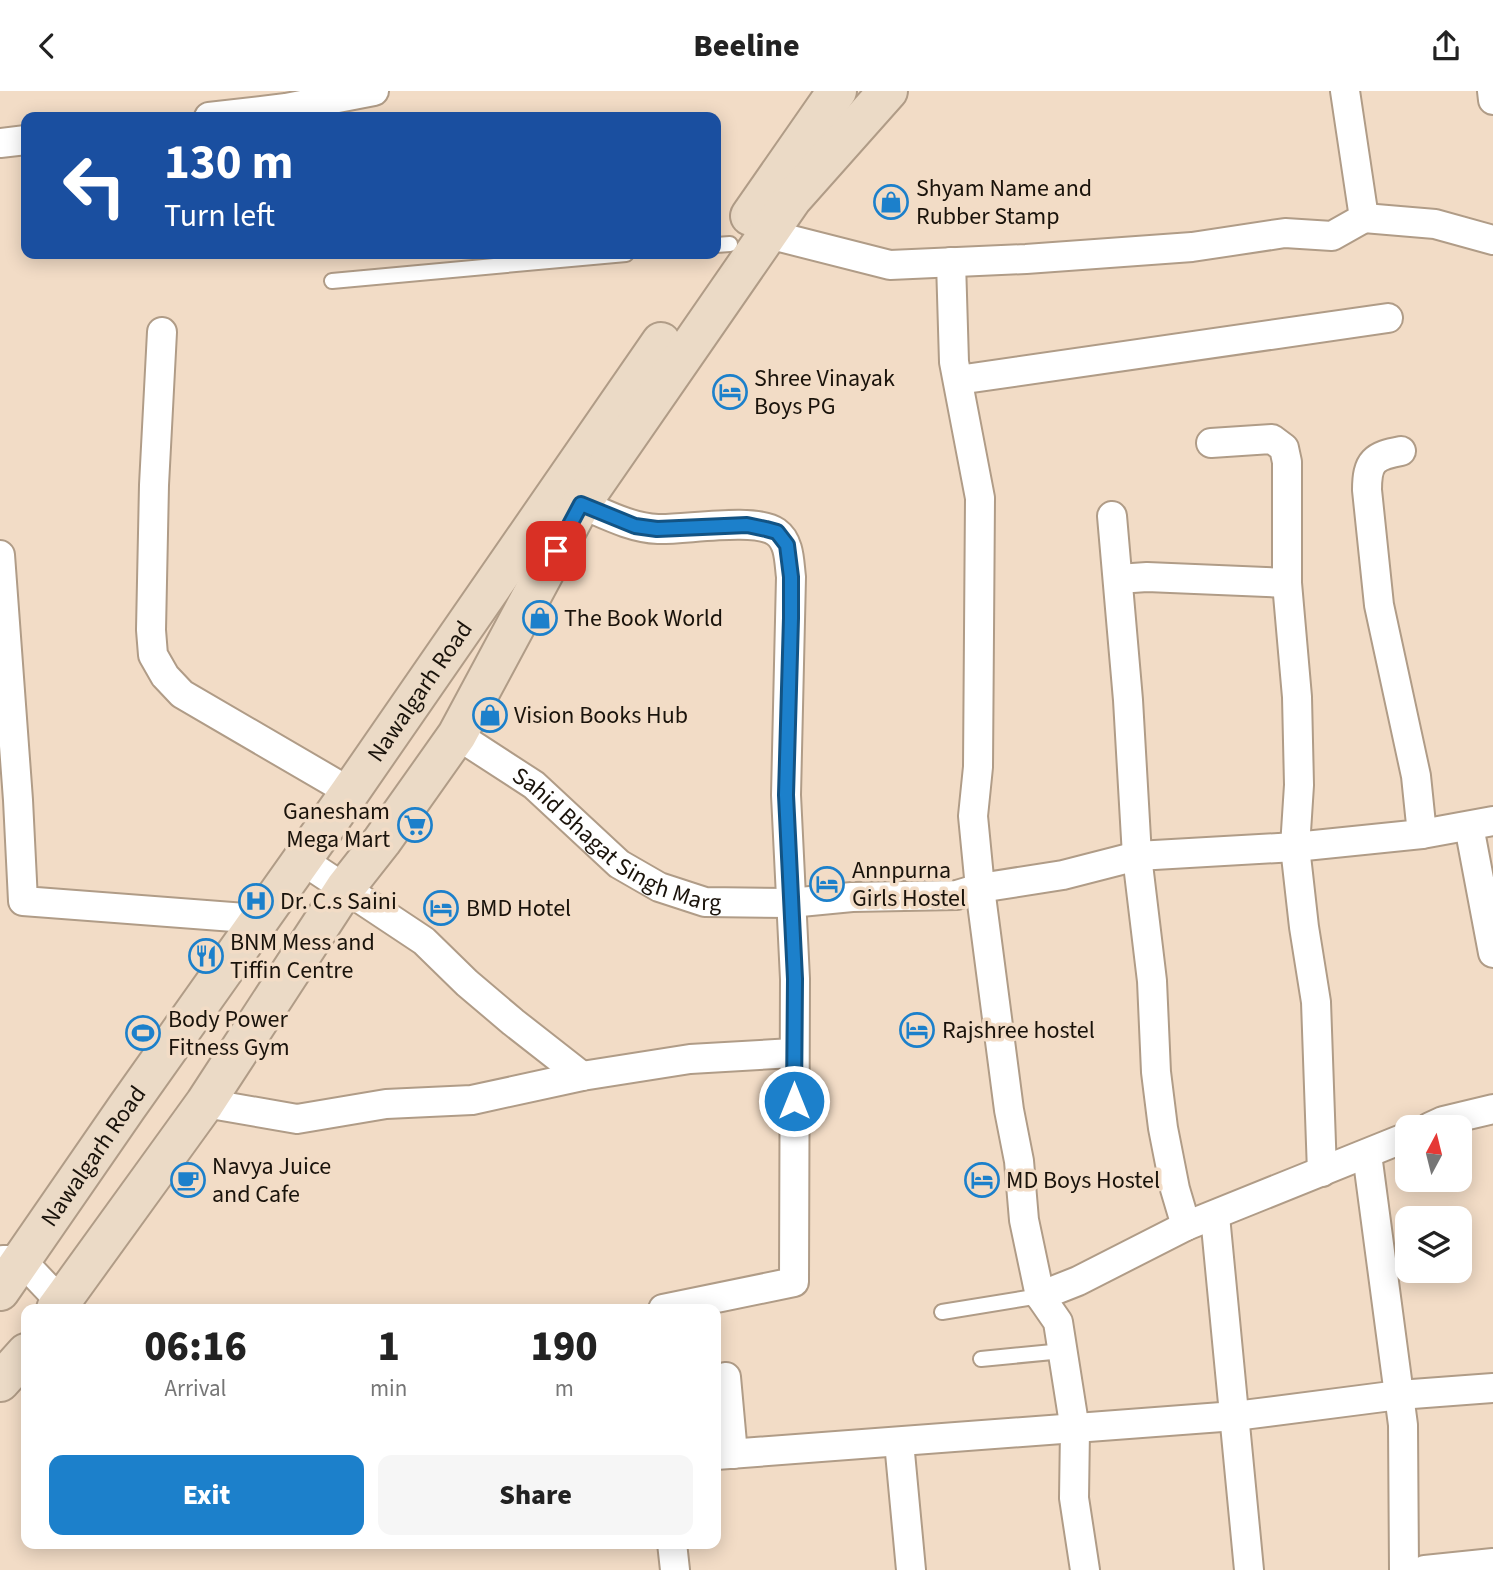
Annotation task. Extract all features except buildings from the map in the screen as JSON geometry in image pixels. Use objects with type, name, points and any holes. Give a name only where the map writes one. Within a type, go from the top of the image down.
[{"type":"street","points":[[252,112],[374,91]]},
{"type":"street","name":"Nawalgarh Road","points":[[723,245],[837,91]]},
{"type":"street","points":[[59,1304],[205,1103],[345,888],[457,735],[581,504],[792,199],[888,91]]},
{"type":"street","points":[[1345,91],[1364,218]]},
{"type":"street","points":[[1492,91],[1493,100]]},
{"type":"street","points":[[0,143],[21,141]]},
{"type":"street","points":[[768,234],[890,265],[1192,247],[1285,233],[1332,236],[1364,218],[1435,224],[1493,240]]},
{"type":"street","name":"Nawalgarh Road","points":[[0,1291],[11,1260],[350,792],[714,259]]},
{"type":"street","points":[[951,263],[954,362],[980,498],[978,767],[973,816],[980,888],[1009,1110],[1019,1161],[1024,1220],[1040,1296],[1058,1322],[1063,1351],[1075,1430],[1074,1498],[1085,1570]]},
{"type":"street","points":[[958,380],[1388,318]]},
{"type":"street","points":[[162,332],[153,485],[153,655],[164,676],[182,694],[350,792]]},
{"type":"street","points":[[1211,443],[1272,439],[1283,449],[1287,462],[1287,583],[1297,697],[1299,785],[1295,847],[1316,1002],[1322,1172]]},
{"type":"street","points":[[1401,451],[1382,455],[1372,461],[1367,477],[1367,490],[1379,605],[1416,776],[1422,834]]},
{"type":"street","points":[[581,504],[635,526],[657,529],[747,525],[777,532],[787,545],[791,591],[786,795],[795,979],[793,1282],[687,1304]]},
{"type":"street","points":[[1112,516],[1156,1072],[1163,1128],[1175,1189],[1186,1226]]},
{"type":"street","points":[[0,555],[19,800],[11,876],[23,901],[260,919]]},
{"type":"street","points":[[1118,579],[1147,577],[1287,583]]},
{"type":"street","name":"Sahid Bhagat Singh Marg","points":[[457,735],[534,785],[619,864],[659,887],[705,902],[790,903],[852,897],[957,895],[980,888],[1063,875],[1137,856],[1295,847],[1422,834],[1481,823]]},
{"type":"street","points":[[1481,823],[1493,953]]},
{"type":"street","points":[[302,860],[424,941],[504,1014],[582,1076]]},
{"type":"street","points":[[205,1103],[297,1119],[386,1104],[472,1100],[582,1076],[690,1059],[793,1053]]},
{"type":"street","points":[[1468,1115],[1493,1109]]},
{"type":"street","points":[[1040,1296],[1079,1281],[1186,1226],[1395,1142]]},
{"type":"street","points":[[1367,1154],[1403,1425],[1404,1570]]},
{"type":"street","points":[[1215,1216],[1249,1570]]},
{"type":"street","points":[[11,1260],[57,1304]]},
{"type":"street","points":[[0,1382],[21,1359]]},
{"type":"street","points":[[726,1377],[724,1454],[1075,1430],[1236,1416],[1399,1395],[1493,1388]]},
{"type":"street","points":[[0,1390],[21,1382]]},
{"type":"street","points":[[899,1442],[911,1570]]},
{"type":"street","points":[[672,1549],[675,1570]]},
{"type":"street","points":[[1425,1570],[1493,1563]]},
{"type":"lane","points":[[332,281],[572,259]]},
{"type":"lane","points":[[942,1311],[1040,1296]]},
{"type":"lane","points":[[981,1359],[1063,1351]]},
{"type":"place","name":"Shyam Name and Rubber Stamp","points":[[891,202]]},
{"type":"place","name":"Shree Vinayak Boys PG","points":[[730,392]]},
{"type":"place","name":"The Book World","points":[[540,618]]},
{"type":"place","name":"Vision Books Hub","points":[[490,715]]},
{"type":"place","name":"Ganesham Mega Mart","points":[[415,825]]},
{"type":"place","name":"Annpurna Girls Hostel","points":[[827,884]]},
{"type":"place","name":"Dr. C.s Saini","points":[[256,901]]},
{"type":"place","name":"BMD Hotel","points":[[441,908]]},
{"type":"place","name":"BNM Mess and Tiffin Centre","points":[[206,956]]},
{"type":"place","name":"Rajshree hostel","points":[[917,1030]]},
{"type":"place","name":"Body Power Fitness Gym","points":[[143,1033]]},
{"type":"place","name":"Navya Juice and Cafe","points":[[188,1180]]},
{"type":"place","name":"MD Boys Hostel","points":[[982,1180]]},
{"type":"route","points":[[556,551],[581,504],[635,526],[657,529],[747,525],[777,532],[787,545],[791,577],[791,618],[786,795],[795,979],[794,1101]]}]
